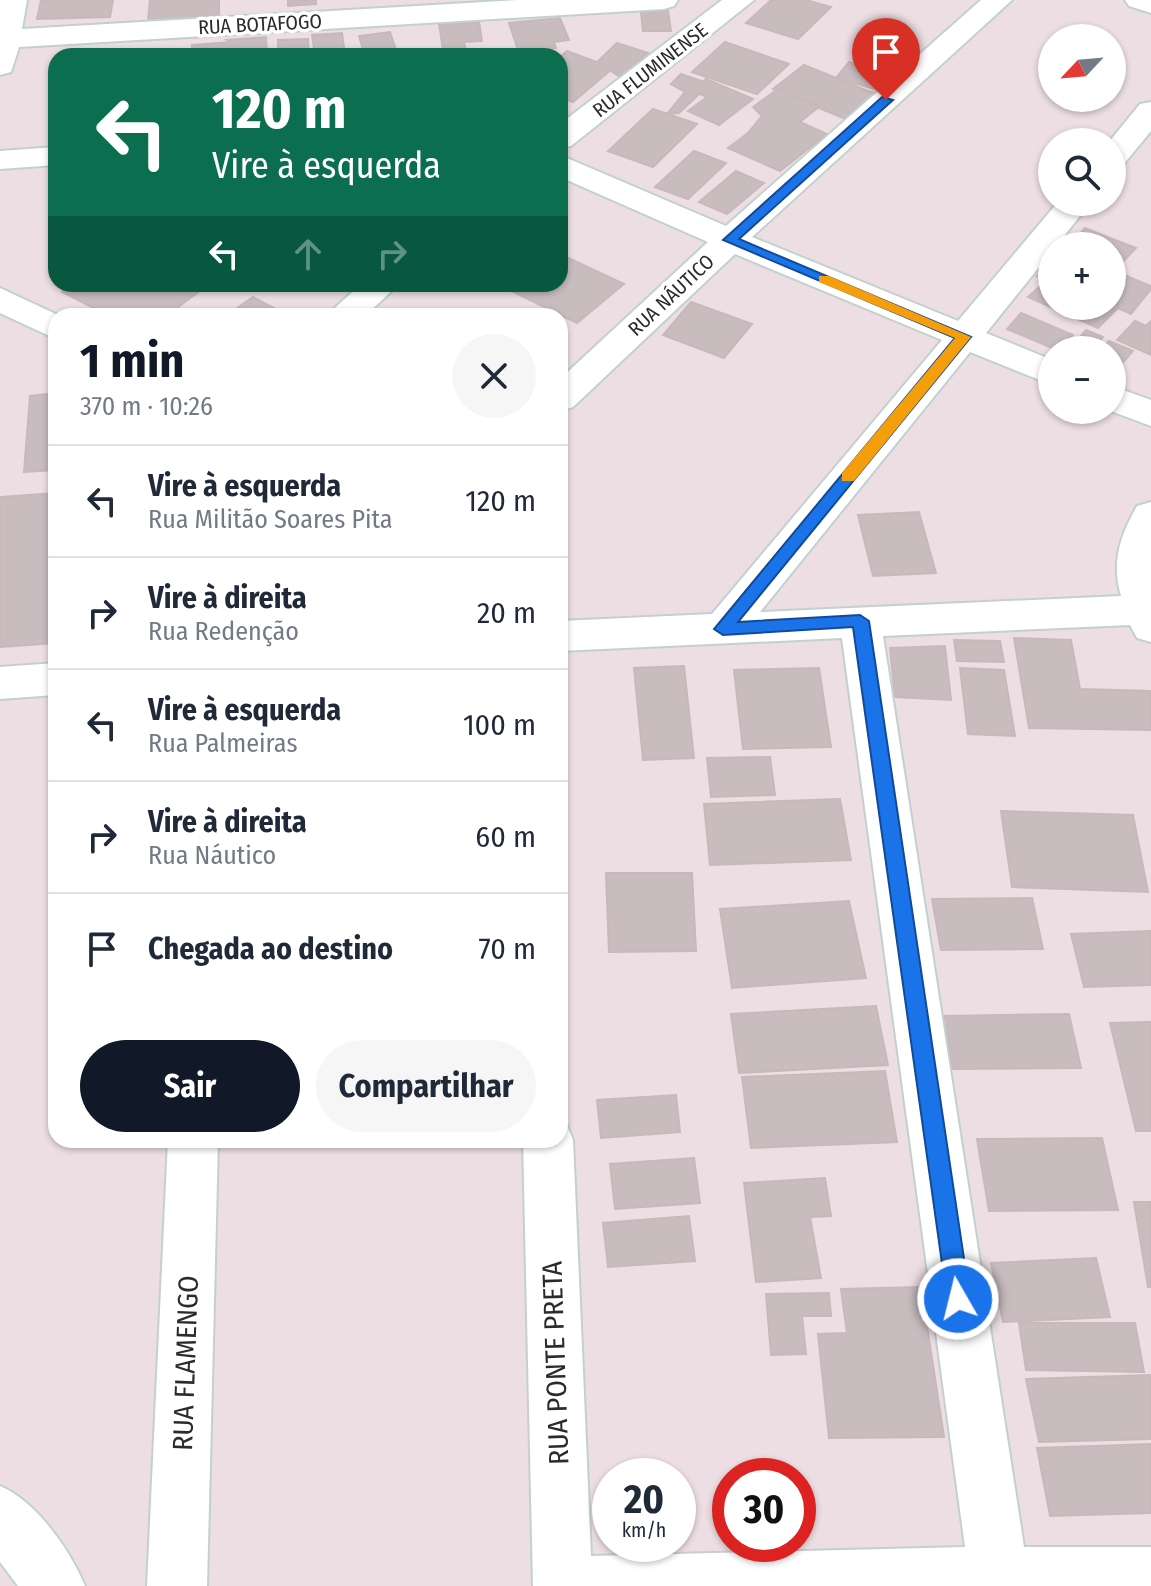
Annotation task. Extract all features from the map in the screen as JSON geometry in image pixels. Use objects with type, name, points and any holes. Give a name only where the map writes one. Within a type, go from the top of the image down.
[{"type":"street","points":[[2,48],[13,0]]},
{"type":"street","name":"RUA BOTAFOGO","points":[[2,48],[664,0]]},
{"type":"street","name":"RUA FLUMINENSE","points":[[568,133],[740,0]]},
{"type":"street","name":"RUA NÁUTICO","points":[[568,392],[730,240],[998,0]]},
{"type":"street","points":[[1139,0],[1151,4]]},
{"type":"street","points":[[1126,141],[1151,111]]},
{"type":"street","points":[[0,160],[48,157]]},
{"type":"street","points":[[568,169],[730,240],[1038,367]]},
{"type":"street","points":[[723,629],[1063,216]]},
{"type":"street","points":[[353,308],[372,292]]},
{"type":"street","points":[[0,299],[48,324]]},
{"type":"street","points":[[1126,404],[1151,414]]},
{"type":"street","points":[[568,636],[860,621],[1149,615],[1132,575],[1135,549],[1151,516]]},
{"type":"street","points":[[568,609],[609,633]]},
{"type":"street","points":[[860,621],[999,1581]]},
{"type":"street","points":[[0,683],[48,680]]},
{"type":"street","name":"RUA FLAMENGO","points":[[177,1586],[193,1148]]},
{"type":"street","name":"RUA PONTE PRETA","points":[[548,1148],[563,1586]]},
{"type":"street","points":[[0,1515],[55,1586]]},
{"type":"street","points":[[563,1586],[1151,1577]]},
{"type":"building","points":[[41,0],[113,0],[110,17],[37,19]]},
{"type":"building","points":[[150,0],[219,0],[219,17],[148,21]]},
{"type":"building","points":[[288,0],[316,0],[316,4],[288,6]]},
{"type":"building","points":[[771,0],[806,0],[831,7],[798,39],[746,23]]},
{"type":"building","points":[[668,11],[671,31],[643,31],[641,12]]},
{"type":"building","points":[[560,18],[569,40],[554,42],[556,48],[517,48],[509,23]]},
{"type":"building","points":[[479,22],[482,41],[464,42],[465,48],[443,48],[439,24]]},
{"type":"building","points":[[390,32],[395,48],[363,48],[359,36]]},
{"type":"building","points":[[342,33],[344,48],[314,48],[312,35]]},
{"type":"building","points":[[266,37],[267,48],[231,48],[231,42],[227,40]]},
{"type":"building","points":[[308,39],[309,48],[278,48],[278,40]]},
{"type":"building","points":[[231,42],[231,48],[192,48],[192,45]]},
{"type":"building","points":[[725,42],[789,64],[757,94],[692,72]]},
{"type":"building","points":[[617,43],[648,53],[622,78],[597,62]]},
{"type":"building","points":[[568,51],[613,68],[573,102],[568,100]]},
{"type":"building","points":[[849,62],[887,73],[875,89],[836,78]]},
{"type":"building","points":[[804,65],[883,97],[853,122],[773,89]]},
{"type":"building","points":[[681,74],[710,84],[679,113],[667,114],[685,92],[671,84]]},
{"type":"building","points":[[706,79],[753,99],[719,125],[688,111],[707,97],[691,90]]},
{"type":"building","points":[[778,89],[820,106],[800,122],[827,134],[780,171],[728,148],[748,133],[762,116],[753,107]]},
{"type":"building","points":[[653,109],[697,124],[653,167],[608,151]]},
{"type":"building","points":[[694,151],[726,163],[688,199],[655,187]]},
{"type":"building","points":[[736,171],[764,183],[727,214],[699,202]]},
{"type":"building","points":[[1126,244],[1136,248],[1126,259]]},
{"type":"building","points":[[568,258],[624,284],[577,323],[568,319],[568,308],[546,308],[513,292],[568,292]]},
{"type":"building","points":[[1126,276],[1151,286],[1131,314],[1126,312]]},
{"type":"building","points":[[1038,288],[1038,301],[1028,297]]},
{"type":"building","points":[[62,292],[198,292],[177,308],[93,308]]},
{"type":"building","points":[[253,297],[274,308],[237,308]]},
{"type":"building","points":[[691,302],[752,324],[724,358],[663,335]]},
{"type":"building","points":[[1021,313],[1073,335],[1038,336],[1038,342],[1007,329]]},
{"type":"building","points":[[1080,320],[1106,320],[1098,328]]},
{"type":"building","points":[[1135,321],[1146,326],[1151,321],[1151,355],[1126,344],[1126,336],[1121,336]]},
{"type":"building","points":[[1086,330],[1101,336],[1081,336]]},
{"type":"building","points":[[48,394],[48,470],[24,472],[30,396]]},
{"type":"building","points":[[48,494],[48,644],[0,647],[0,497]]},
{"type":"building","points":[[919,512],[936,573],[873,576],[858,515]]},
{"type":"building","points":[[1014,638],[1071,640],[1080,689],[1151,691],[1151,730],[1029,728]]},
{"type":"building","points":[[954,640],[1000,641],[1004,662],[957,661]]},
{"type":"building","points":[[945,646],[951,700],[895,697],[890,648]]},
{"type":"building","points":[[684,666],[694,758],[643,760],[634,668]]},
{"type":"building","points":[[819,668],[831,747],[743,749],[734,670]]},
{"type":"building","points":[[960,668],[1004,670],[1015,736],[968,734]]},
{"type":"building","points":[[770,757],[775,795],[711,797],[707,758]]},
{"type":"building","points":[[840,799],[851,860],[710,865],[704,804]]},
{"type":"building","points":[[1001,811],[1133,815],[1148,892],[1012,887]]},
{"type":"building","points":[[606,873],[692,873],[696,951],[609,952]]},
{"type":"building","points":[[1032,898],[1043,949],[941,950],[932,899]]},
{"type":"building","points":[[849,901],[866,978],[732,988],[720,909]]},
{"type":"building","points":[[1151,931],[1151,985],[1084,987],[1071,934]]},
{"type":"building","points":[[876,1006],[888,1065],[739,1073],[731,1014]]},
{"type":"building","points":[[1069,1014],[1081,1068],[952,1069],[943,1016]]},
{"type":"building","points":[[1151,1022],[1151,1131],[1136,1131],[1110,1023]]},
{"type":"building","points":[[885,1071],[897,1142],[751,1148],[742,1077]]},
{"type":"building","points":[[676,1095],[680,1132],[601,1138],[597,1100]]},
{"type":"building","points":[[1102,1138],[1118,1210],[989,1211],[977,1139]]},
{"type":"building","points":[[694,1158],[700,1203],[615,1209],[610,1164]]},
{"type":"building","points":[[825,1178],[831,1216],[810,1217],[821,1278],[756,1282],[744,1183]]},
{"type":"building","points":[[1134,1202],[1151,1202],[1151,1287],[1148,1287]]},
{"type":"building","points":[[689,1216],[695,1261],[608,1267],[603,1223]]},
{"type":"building","points":[[1096,1258],[1110,1317],[1003,1322],[991,1263]]},
{"type":"building","points":[[921,1287],[944,1437],[829,1438],[818,1334],[847,1333],[841,1289]]},
{"type":"building","points":[[829,1293],[831,1316],[802,1316],[806,1354],[771,1355],[766,1294]]},
{"type":"building","points":[[1019,1323],[1135,1323],[1144,1372],[1026,1370]]},
{"type":"building","points":[[1151,1375],[1151,1439],[1039,1442],[1026,1379]]},
{"type":"building","points":[[1151,1444],[1151,1513],[1050,1516],[1037,1448]]},
{"type":"slow traffic","points":[[824,279],[964,337],[848,477]]},
{"type":"route","points":[[886,100],[730,240],[964,337],[723,629],[860,621],[958,1299]]}]
